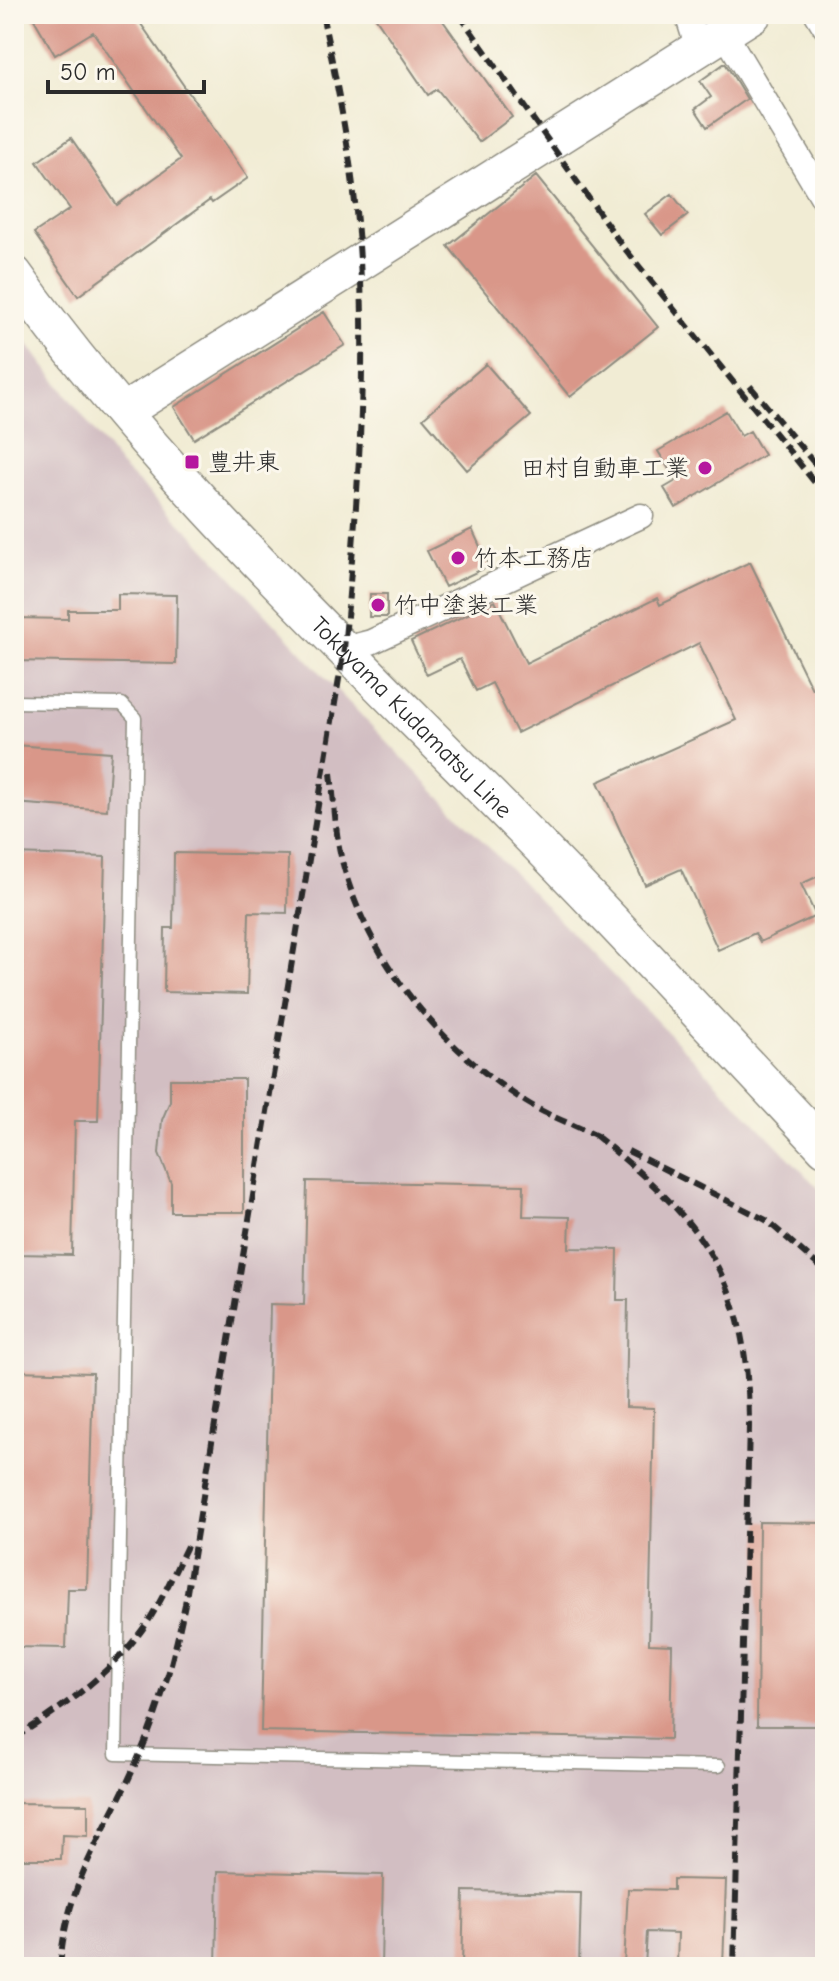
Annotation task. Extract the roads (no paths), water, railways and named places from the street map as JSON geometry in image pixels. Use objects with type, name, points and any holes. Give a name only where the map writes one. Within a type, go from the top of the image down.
[{"type":"main road","points":[[123,412],[725,32]]},
{"type":"main road","name":"Tokuyama Kudamatsu Line","points":[[14,274],[59,337],[123,412],[344,649],[536,842],[825,1148]]},
{"type":"street","points":[[687,14],[725,32],[825,201]]},
{"type":"street","points":[[817,14],[825,27]]},
{"type":"street","points":[[344,649],[371,642],[641,516]]},
{"type":"lane","points":[[14,702],[122,704],[135,718],[116,1754],[719,1766]]},
{"type":"railway","points":[[60,1967],[64,1936],[79,1882],[147,1737],[181,1624],[344,649],[359,455],[362,309],[351,167],[322,14]]},
{"type":"railway","points":[[459,14],[621,244],[825,495]]},
{"type":"railway","points":[[750,386],[825,476]]},
{"type":"railway","points":[[331,773],[338,842],[351,891],[387,964],[411,997],[438,1029],[498,1083],[539,1110],[603,1139]]},
{"type":"railway","points":[[595,1135],[666,1198],[693,1228],[714,1260],[730,1294],[741,1332],[749,1427],[734,1967]]},
{"type":"railway","points":[[628,1151],[766,1220],[825,1271]]},
{"type":"railway","points":[[14,1738],[72,1699],[125,1651],[152,1615],[189,1542]]},
{"type":"place","name":"豊井東","points":[[192,462]]},
{"type":"place","name":"田村自動車工業","points":[[705,468]]},
{"type":"place","name":"竹本工務店","points":[[458,558]]},
{"type":"place","name":"竹中塗装工業","points":[[378,605]]}]
